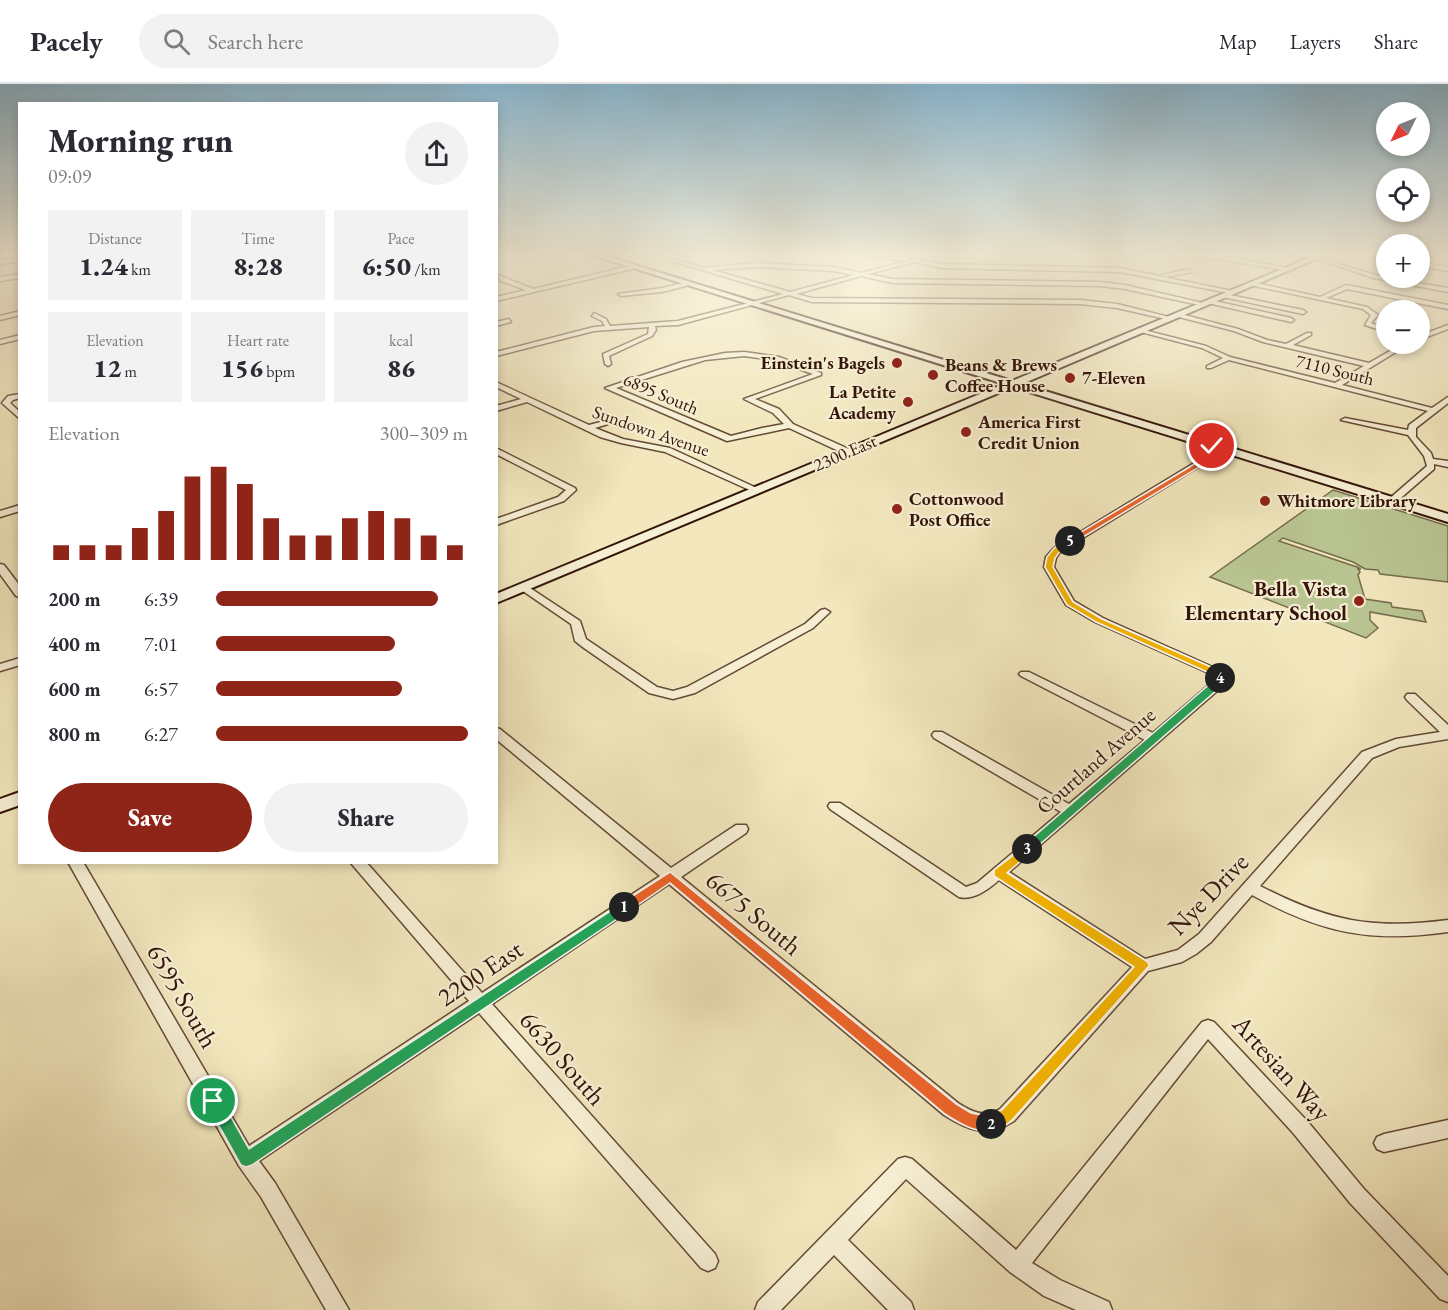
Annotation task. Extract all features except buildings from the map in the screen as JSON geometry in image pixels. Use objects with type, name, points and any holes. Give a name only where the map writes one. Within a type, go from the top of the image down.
[{"type":"street","points":[[498,353],[587,330],[678,323],[729,310]]},
{"type":"street","points":[[774,310],[1448,518]]},
{"type":"street","points":[[1138,310],[1236,330],[1287,346],[1369,366]]},
{"type":"street","name":"2300 East","points":[[498,598],[1189,310]]},
{"type":"street","points":[[1245,310],[1291,319],[1307,310]]},
{"type":"street","points":[[1294,310],[1303,312]]},
{"type":"street","points":[[1369,310],[1375,315],[1367,324],[1376,327]]},
{"type":"street","points":[[0,318],[18,314]]},
{"type":"street","points":[[594,315],[604,320],[608,327]]},
{"type":"street","points":[[498,324],[509,321]]},
{"type":"street","points":[[608,364],[604,355],[650,335],[653,330],[652,325]]},
{"type":"street","points":[[1430,334],[1448,327]]},
{"type":"street","name":"7110 South","points":[[1140,331],[1194,344],[1228,358],[1433,410]]},
{"type":"street","points":[[1287,346],[1309,334]]},
{"type":"street","points":[[0,342],[18,338]]},
{"type":"street","name":"6895 South","points":[[790,426],[776,411],[748,399],[819,374],[760,354],[718,355],[609,388],[730,439],[762,430],[790,426],[851,451]]},
{"type":"street","points":[[1335,385],[1389,354]]},
{"type":"street","points":[[1209,368],[1228,358]]},
{"type":"street","name":"Sundown Avenue","points":[[500,386],[519,382]]},
{"type":"street","name":"Sundown Avenue","points":[[500,386],[588,428],[621,441],[673,452],[757,490]]},
{"type":"street","points":[[18,396],[11,398],[6,403],[18,415]]},
{"type":"street","points":[[498,408],[528,399]]},
{"type":"street","points":[[1411,433],[1416,423],[1448,399]]},
{"type":"street","points":[[1345,420],[1411,433],[1431,461],[1428,472],[1392,501]]},
{"type":"street","points":[[588,428],[605,422]]},
{"type":"street","name":"Courtland Avenue","points":[[835,806],[964,893],[982,887],[1213,688],[1222,675],[1082,612],[1070,603],[1049,567],[1051,557],[1057,550],[1222,450]]},
{"type":"street","points":[[498,451],[572,490],[561,499],[498,521]]},
{"type":"street","points":[[1431,461],[1448,464]]},
{"type":"street","points":[[0,514],[18,509]]},
{"type":"street","points":[[0,567],[4,580],[18,592]]},
{"type":"street","points":[[524,587],[576,623],[581,641],[652,690],[674,695],[691,690],[809,626],[825,612]]},
{"type":"street","points":[[0,668],[18,662]]},
{"type":"street","points":[[1025,674],[1154,739]]},
{"type":"street","points":[[1411,697],[1448,734]]},
{"type":"street","name":"6675 South","points":[[498,734],[951,1109],[967,1119],[984,1125],[997,1123],[1007,1115],[1143,966]]},
{"type":"street","name":"Nye Drive","points":[[1143,966],[1174,959],[1191,952],[1367,756],[1382,746],[1403,740],[1448,734]]},
{"type":"street","points":[[938,735],[1070,811]]},
{"type":"street","points":[[0,806],[18,799]]},
{"type":"street","name":"2200 East","points":[[246,1159],[741,829]]},
{"type":"street","name":"6595 South","points":[[76,864],[246,1159],[268,1190],[338,1310]]},
{"type":"street","name":"6630 South","points":[[359,864],[708,1261]]},
{"type":"street","points":[[999,873],[1143,966]]},
{"type":"street","points":[[1250,887],[1290,907],[1350,927],[1398,931],[1448,926]]},
{"type":"street","name":"Artesian Way","points":[[1017,1265],[1208,1027],[1301,1128],[1357,1196],[1448,1291]]},
{"type":"street","points":[[1384,1143],[1448,1129]]},
{"type":"street","points":[[766,1310],[905,1166],[1017,1265],[1052,1288],[1101,1310]]},
{"type":"street","points":[[834,1240],[903,1310]]},
{"type":"green space","name":"Bella Vista Elementary School","points":[[1333,490],[1448,526],[1448,582],[1380,574],[1378,570],[1365,569],[1353,562],[1283,538],[1279,541],[1361,569],[1358,569],[1360,572],[1358,575],[1365,599],[1391,603],[1392,607],[1422,611],[1426,622],[1370,612],[1370,620],[1378,628],[1366,638],[1210,577]]},
{"type":"place","name":"Einstein's Bagels","points":[[897,363]]},
{"type":"place","name":"Beans & Brews Coffee House","points":[[933,375]]},
{"type":"place","name":"7-Eleven","points":[[1070,378]]},
{"type":"place","name":"La Petite Academy","points":[[908,402]]},
{"type":"place","name":"America First Credit Union","points":[[966,432]]},
{"type":"place","name":"Whitmore Library","points":[[1265,501]]},
{"type":"place","name":"Cottonwood Post Office","points":[[897,509]]},
{"type":"place","name":"Bella Vista Elementary School","points":[[1359,601]]},
{"type":"route","points":[[213,1101],[246,1159],[670,876],[951,1109],[967,1119],[984,1125],[997,1123],[1007,1115],[1143,966],[999,873],[1213,688],[1222,675],[1082,612],[1065,596],[1049,567],[1051,557],[1057,550],[1080,535],[1222,450],[1212,446]]}]
